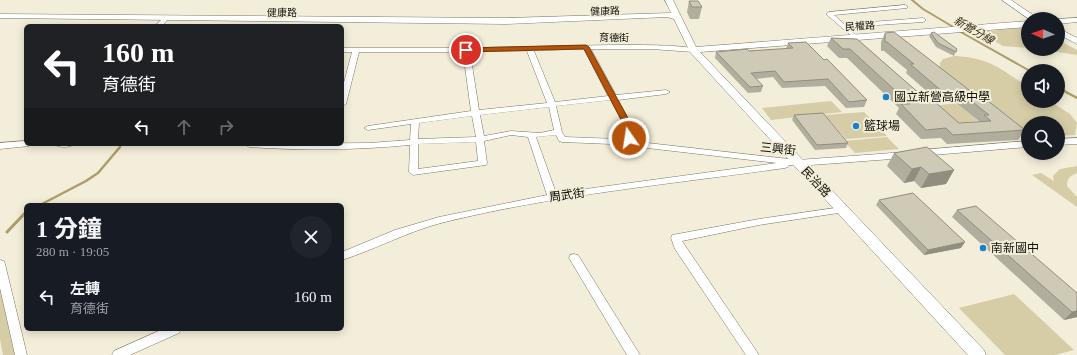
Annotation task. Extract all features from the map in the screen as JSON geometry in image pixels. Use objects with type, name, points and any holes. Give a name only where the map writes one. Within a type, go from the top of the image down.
[{"type":"street","name":"民治路","points":[[669,0],[693,50],[978,355]]},
{"type":"street","points":[[1006,0],[1024,12]]},
{"type":"street","points":[[855,37],[829,14],[905,7]]},
{"type":"street","name":"健康路","points":[[0,16],[161,22]]},
{"type":"street","name":"健康路","points":[[0,21],[476,23],[586,22],[669,19],[677,17]]},
{"type":"street","points":[[842,26],[923,20]]},
{"type":"street","points":[[1065,21],[1077,20]]},
{"type":"street","name":"民權路","points":[[693,50],[1021,25]]},
{"type":"street","points":[[1065,35],[1077,41]]},
{"type":"street","points":[[586,47],[631,131],[629,138],[618,143]]},
{"type":"street","name":"育德街","points":[[344,50],[466,50],[586,47],[666,48],[693,50]]},
{"type":"street","points":[[530,48],[552,105],[558,132]]},
{"type":"street","points":[[344,96],[356,50]]},
{"type":"street","points":[[415,121],[413,172],[483,163],[481,139],[467,68],[466,50]]},
{"type":"street","points":[[368,128],[475,113],[666,92]]},
{"type":"street","name":"三興街","points":[[287,146],[369,146],[481,139],[511,133],[531,134],[558,132],[562,139],[611,141],[798,163],[1021,145]]},
{"type":"street","points":[[531,134],[553,197]]},
{"type":"street","points":[[1065,142],[1077,141]]},
{"type":"street","points":[[0,146],[24,144]]},
{"type":"street","name":"周武街","points":[[344,255],[399,233],[439,220],[531,200],[798,163]]},
{"type":"street","points":[[752,355],[679,246],[676,238],[760,222],[842,210]]},
{"type":"street","points":[[574,258],[634,355]]},
{"type":"street","points":[[0,264],[21,355]]},
{"type":"street","points":[[118,355],[171,331]]},
{"type":"shaded area","points":[[1021,28],[1021,47],[1003,46],[978,32]]},
{"type":"shaded area","points":[[1065,44],[1077,50],[1077,55],[1065,53]]},
{"type":"shaded area","points":[[954,56],[966,57],[994,65],[1021,82],[1021,108],[1061,108],[1070,114],[1077,123],[1075,135],[1065,136],[1065,116],[1021,116],[1021,133],[934,66],[940,66],[943,59]]},
{"type":"shaded area","points":[[831,101],[842,112],[771,120],[762,108]]},
{"type":"shaded area","points":[[958,103],[978,121],[953,123],[931,106]]},
{"type":"shaded area","name":"籃球場","points":[[864,112],[887,136],[846,139],[825,115]]},
{"type":"shaded area","points":[[887,137],[899,149],[855,153],[844,141]]},
{"type":"shaded area","points":[[1077,166],[1077,173],[1069,178],[1067,186],[1077,197],[1077,207],[1032,175],[1041,173],[1054,181],[1053,176],[1060,169]]},
{"type":"shaded area","points":[[0,284],[16,355],[3,355],[0,339]]},
{"type":"shaded area","points":[[1014,294],[1074,350],[1055,355],[1005,355],[959,308]]},
{"type":"building","points":[[689,1],[698,1],[702,7],[692,7]]},
{"type":"building","points":[[894,32],[973,93],[978,93],[1021,127],[1021,130],[953,135],[946,128],[926,130],[901,104],[910,104],[850,49],[843,49],[831,38],[857,39],[929,102],[935,102],[959,123],[991,121],[984,115],[989,115],[959,91],[944,93],[910,64],[914,64],[887,42],[885,42],[885,33]]},
{"type":"building","points":[[934,32],[957,49],[956,52],[938,43],[931,33]]},
{"type":"building","points":[[806,42],[824,60],[827,59],[867,100],[849,102],[828,79],[784,82],[775,71],[751,73],[763,86],[750,87],[716,52],[747,49],[749,51],[793,48],[788,43]]},
{"type":"building","points":[[823,113],[848,143],[817,145],[794,115]]},
{"type":"building","points":[[927,147],[954,170],[929,174],[921,167],[912,169],[894,153]]},
{"type":"building","points":[[913,193],[965,242],[928,250],[879,200]]},
{"type":"building","points":[[976,206],[1077,293],[1077,311],[1072,312],[957,210]]},
{"type":"waterway","name":"新營分線","points":[[912,0],[923,9],[955,28]]},
{"type":"waterway","name":"新營分線","points":[[959,31],[1021,66]]},
{"type":"waterway","name":"新營分線","points":[[1065,92],[1077,98]]},
{"type":"waterway","points":[[44,203],[98,173],[120,147]]},
{"type":"waterway","points":[[7,232],[24,214]]},
{"type":"place","name":"國立新營高級中學","points":[[886,97]]},
{"type":"place","name":"籃球場","points":[[856,126]]},
{"type":"place","name":"南新國中","points":[[983,248]]},
{"type":"route","points":[[466,50],[586,47],[631,131],[629,138]]}]
